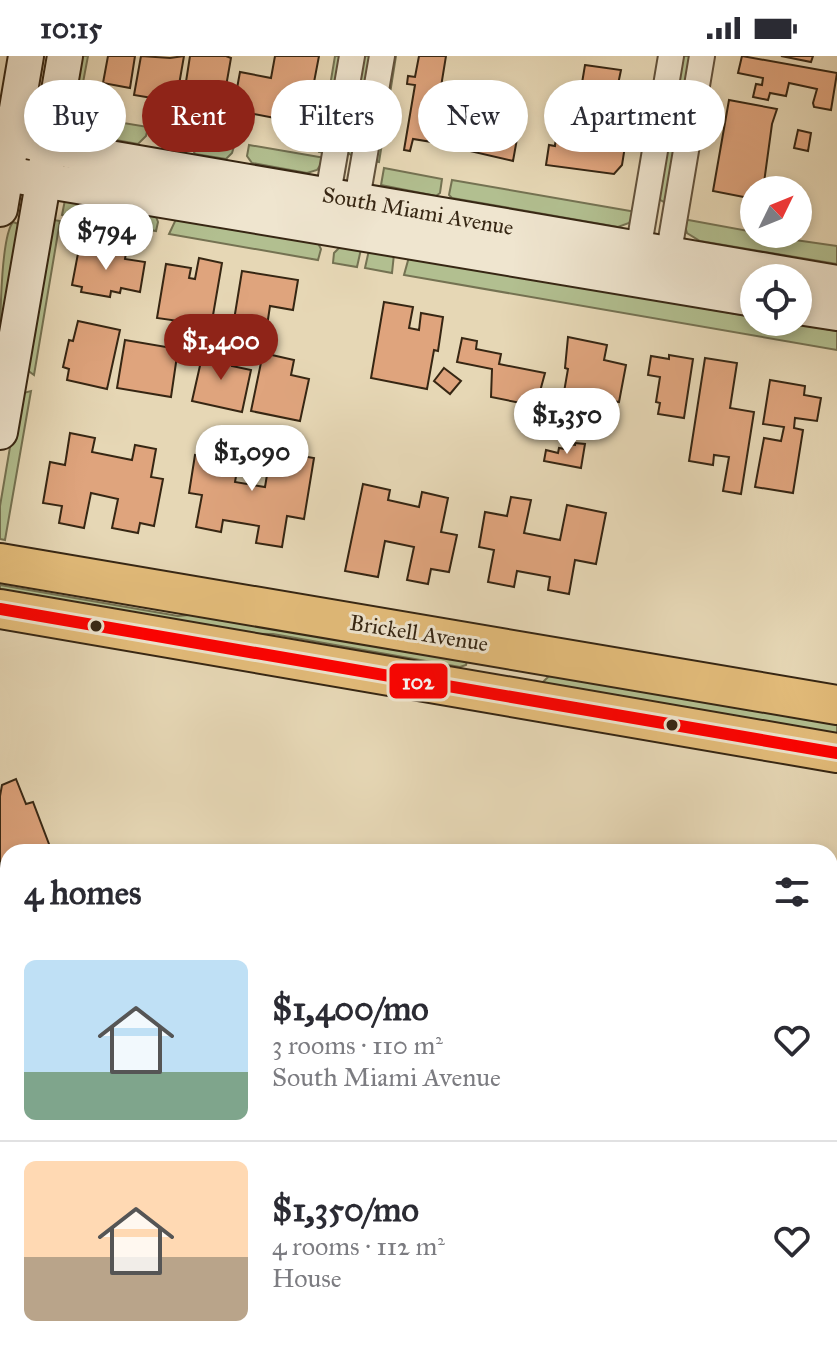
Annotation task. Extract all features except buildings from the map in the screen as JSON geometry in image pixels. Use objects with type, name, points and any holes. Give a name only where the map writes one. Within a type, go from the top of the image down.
[{"type":"main road","points":[[0,209],[6,136],[26,56]]},
{"type":"main road","points":[[61,80],[65,56]]},
{"type":"main road","points":[[0,432],[5,373],[49,152]]},
{"type":"main road","name":"South Miami Avenue","points":[[80,152],[340,213]]},
{"type":"main road","name":"South Miami Avenue","points":[[3,174],[340,213],[651,266],[837,283]]},
{"type":"main road","name":"South Miami Avenue","points":[[651,266],[740,295]]},
{"type":"main road","points":[[812,309],[837,313]]},
{"type":"main road","name":"Brickell Avenue","points":[[5,566],[837,705]]},
{"type":"main road","points":[[0,609],[837,753]]},
{"type":"main road","points":[[499,695],[507,648]]},
{"type":"street","points":[[340,213],[352,56]]},
{"type":"street","points":[[340,213],[382,56]]},
{"type":"street","points":[[651,266],[671,56]]},
{"type":"street","points":[[651,266],[702,56]]},
{"type":"green space","points":[[76,56],[88,56],[83,80],[72,80]]},
{"type":"green space","points":[[335,56],[343,56],[339,80],[331,80]]},
{"type":"green space","points":[[359,56],[374,56],[370,80],[356,80]]},
{"type":"green space","points":[[391,56],[396,56],[392,80],[387,80]]},
{"type":"green space","points":[[679,56],[694,56],[690,80],[675,80]]},
{"type":"green space","points":[[126,123],[142,126],[142,140],[138,144],[126,142]]},
{"type":"green space","points":[[255,146],[271,149],[271,152],[325,158],[317,170],[307,173],[252,163],[248,152],[255,152]]},
{"type":"green space","points":[[194,152],[232,152],[226,159]]},
{"type":"green space","points":[[375,152],[381,152],[379,162],[373,161]]},
{"type":"green space","points":[[664,152],[677,152],[668,200],[664,202],[657,198]]},
{"type":"green space","points":[[384,168],[442,179],[440,193],[436,196],[381,185]]},
{"type":"green space","points":[[452,180],[636,212],[629,223],[618,227],[452,198],[449,195]]},
{"type":"green space","points":[[65,200],[155,214],[158,222],[156,231],[62,215]]},
{"type":"green space","points":[[177,217],[317,241],[321,249],[318,260],[169,234]]},
{"type":"green space","points":[[48,219],[60,221],[34,375],[23,367]]},
{"type":"green space","points":[[683,219],[740,229],[740,248],[700,241],[687,233]]},
{"type":"green space","points":[[13,222],[24,226],[0,358],[3,265]]},
{"type":"green space","points":[[812,242],[837,246],[837,264],[742,248],[812,248]]},
{"type":"green space","points":[[341,246],[361,249],[357,267],[333,263],[334,253]]},
{"type":"green space","points":[[369,250],[394,254],[392,273],[365,268]]},
{"type":"green space","points":[[409,257],[740,315],[740,333],[404,275]]},
{"type":"green space","points":[[812,327],[837,331],[837,350],[756,336],[812,336]]},
{"type":"green space","points":[[31,391],[5,540],[0,539],[0,506],[19,394]]},
{"type":"green space","points":[[0,585],[178,616],[220,612],[467,661],[460,667],[273,634],[210,633],[0,597]]},
{"type":"green space","points":[[549,676],[837,719],[837,741],[542,683]]},
{"type":"transit line","name":"102","points":[[0,609],[837,753]]}]
